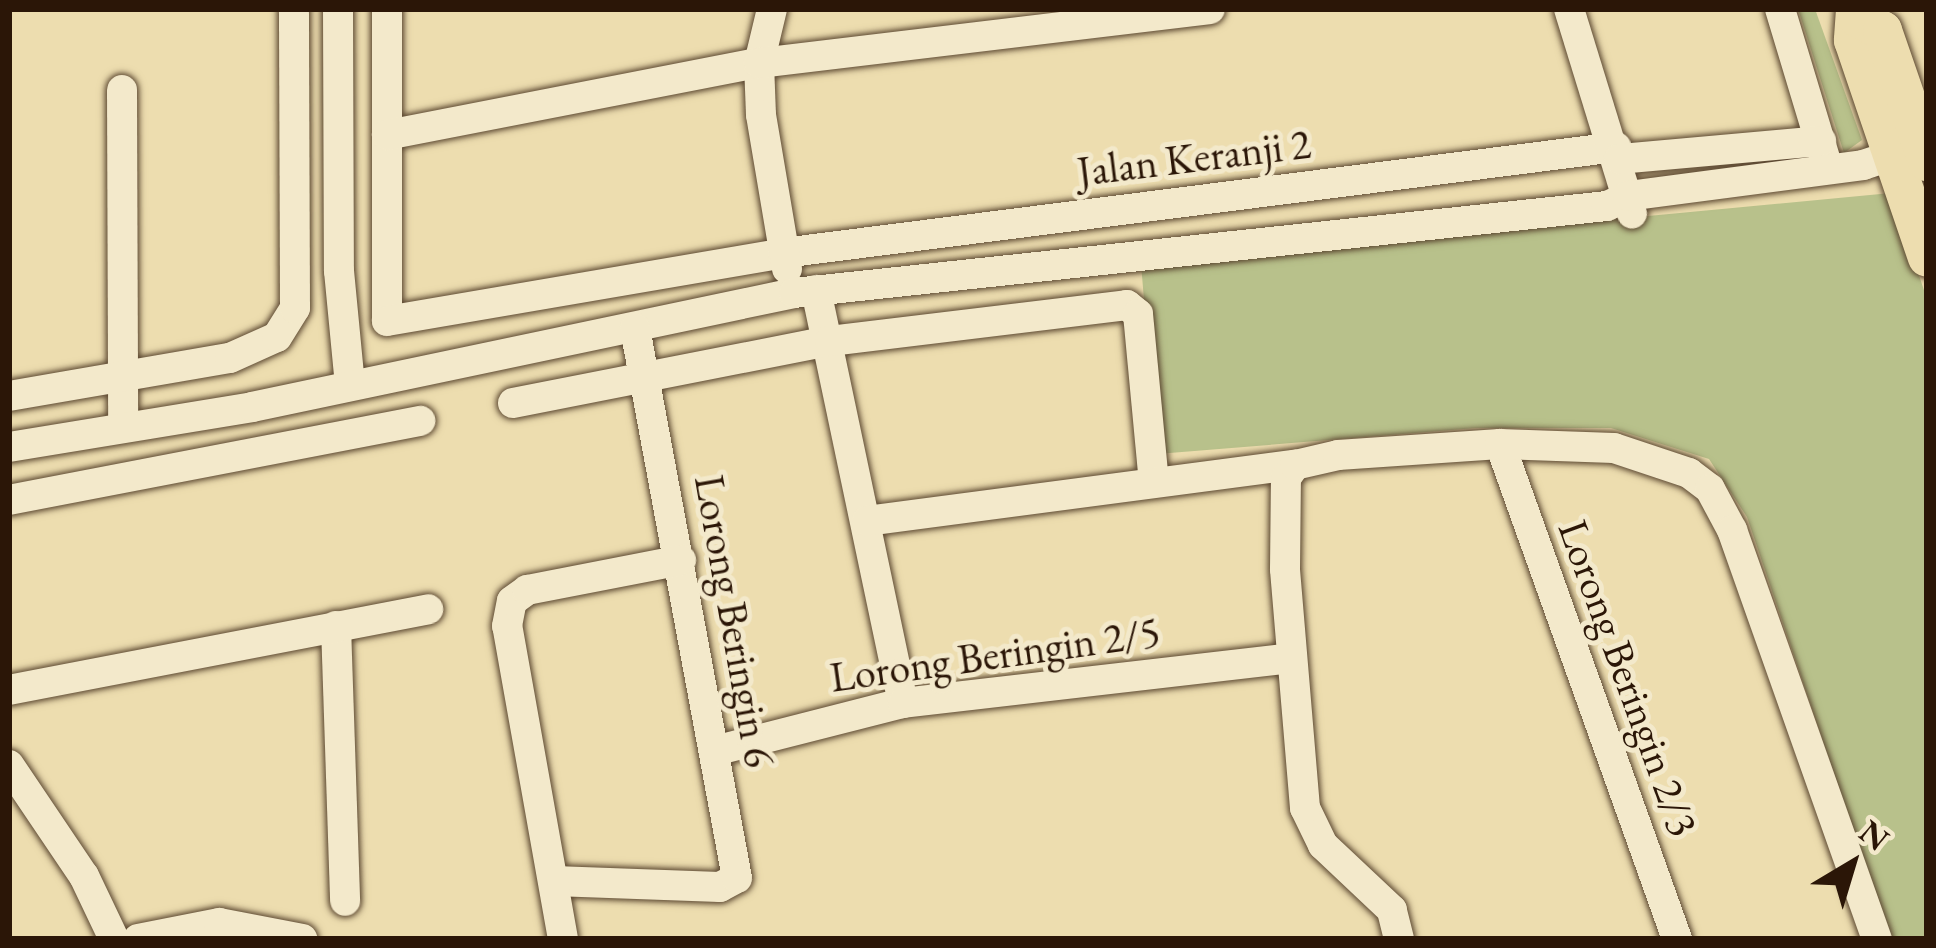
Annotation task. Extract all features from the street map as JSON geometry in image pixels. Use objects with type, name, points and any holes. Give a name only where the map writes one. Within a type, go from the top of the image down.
[{"type":"main road","points":[[1856,13],[1882,30],[1915,174],[1927,257]]},
{"type":"street","points":[[9,396],[230,358],[277,337],[295,308],[294,9]]},
{"type":"street","points":[[338,9],[339,271],[350,385]]},
{"type":"street","points":[[388,9],[387,135],[759,64],[1210,9]]},
{"type":"street","points":[[772,9],[759,64],[782,253],[830,341],[903,703]]},
{"type":"street","points":[[1569,9],[1618,153],[1622,205]]},
{"type":"street","points":[[1780,9],[1825,155]]},
{"type":"street","points":[[122,90],[123,427]]},
{"type":"street","name":"Jalan Keranji 2","points":[[387,135],[387,321],[782,253],[1618,153],[1825,155]]},
{"type":"street","points":[[1622,205],[1825,155],[1915,174]]},
{"type":"street","points":[[9,447],[252,407],[805,291],[1915,174]]},
{"type":"street","points":[[512,403],[830,341],[1134,306],[1154,482]]},
{"type":"street","name":"Lorong Beringin 6","points":[[554,881],[720,887],[737,878],[649,378],[635,328]]},
{"type":"street","points":[[252,407],[261,452]]},
{"type":"street","points":[[9,500],[420,421]]},
{"type":"street","points":[[867,521],[1154,482],[1290,478],[1500,444],[1614,448],[1689,473],[1717,500],[1876,939]]},
{"type":"street","name":"Lorong Beringin 2/3","points":[[1500,444],[1677,939]]},
{"type":"street","points":[[1290,478],[1292,658],[1305,808],[1323,845],[1392,910],[1399,939]]},
{"type":"street","points":[[563,939],[507,626],[512,601],[527,590],[681,560]]},
{"type":"street","points":[[9,690],[428,609]]},
{"type":"street","points":[[336,626],[345,902]]},
{"type":"street","name":"Lorong Beringin 2/5","points":[[714,751],[903,703],[1292,658]]},
{"type":"street","points":[[9,765],[84,876],[114,939]]},
{"type":"street","points":[[138,939],[219,923],[302,939]]},
{"type":"green space","points":[[1798,9],[1815,9],[1862,140],[1844,153]]},
{"type":"green space","points":[[1891,193],[1927,299],[1927,939],[1890,939],[1747,517],[1709,459],[1611,428],[1476,428],[1157,454],[1141,264]]}]
